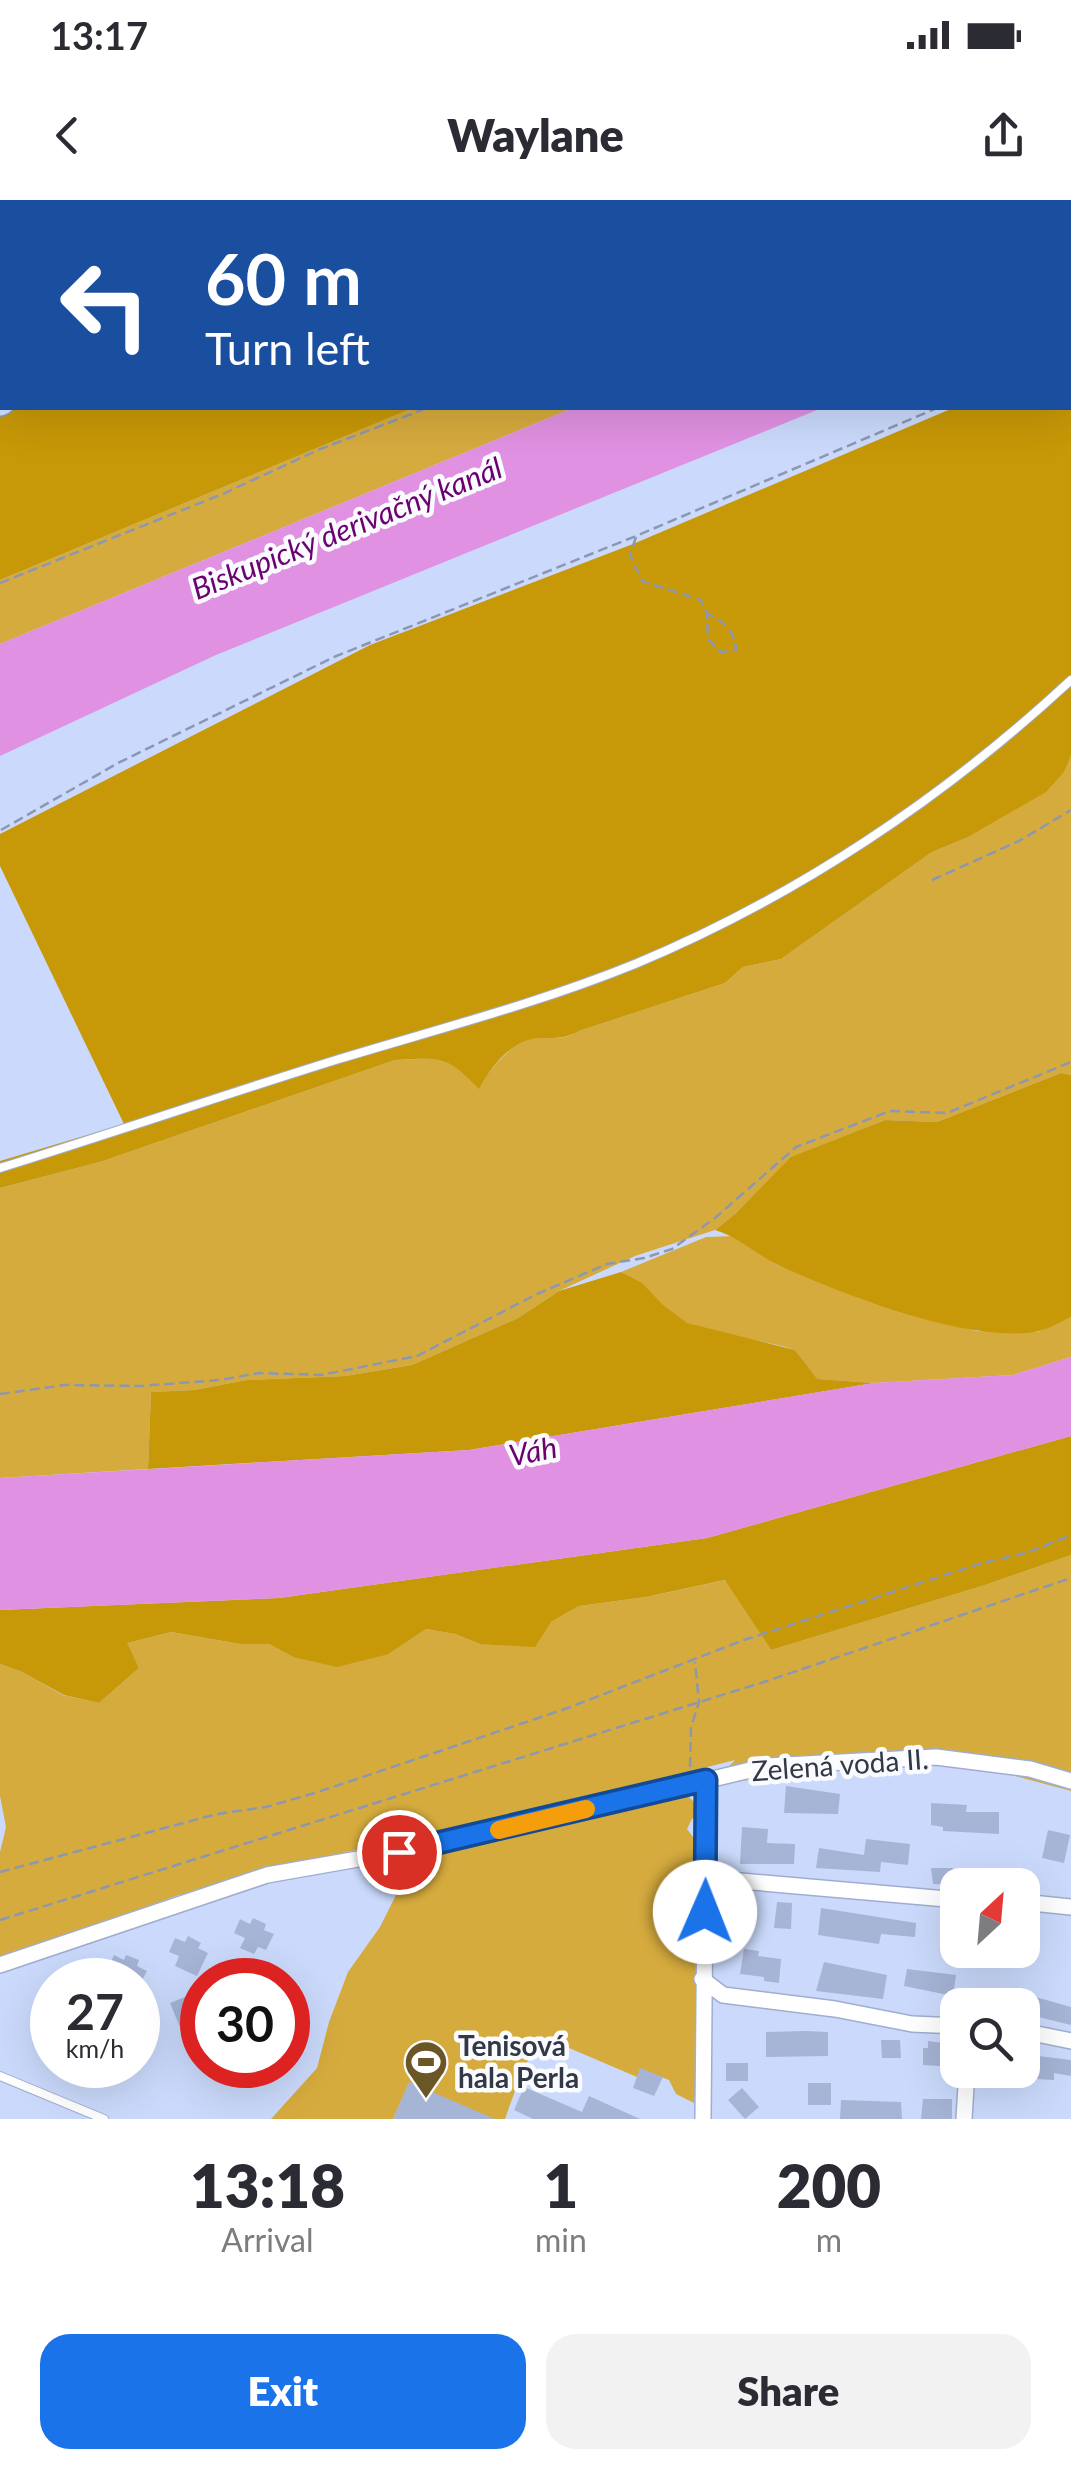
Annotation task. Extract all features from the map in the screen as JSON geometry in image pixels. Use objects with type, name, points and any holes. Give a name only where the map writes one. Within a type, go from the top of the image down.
[{"type":"street","name":"Zelená voda II.","points":[[0,1965],[266,1875],[432,1846],[766,1766],[936,1757],[1030,1769],[1071,1781]]},
{"type":"street","points":[[698,1782],[706,1878],[703,2119]]},
{"type":"street","points":[[706,1878],[940,1898]]},
{"type":"street","points":[[1040,1904],[1071,1907]]},
{"type":"street","points":[[702,1980],[723,1995],[940,2025]]},
{"type":"street","points":[[703,2010],[723,1995]]},
{"type":"street","points":[[1040,2035],[1071,2041]]},
{"type":"street","points":[[964,2119],[965,2088]]},
{"type":"lane","points":[[0,1168],[337,1060],[528,1004],[700,936],[871,838],[960,774],[1071,680]]},
{"type":"lane","points":[[0,2076],[104,2119]]},
{"type":"path","points":[[0,583],[225,494],[318,450],[421,410]]},
{"type":"path","points":[[1,830],[118,763],[334,657],[636,536],[932,410]]},
{"type":"path","points":[[636,536],[630,555],[642,581],[701,600],[707,613],[708,639],[721,652],[736,650],[734,633],[707,613]]},
{"type":"path","points":[[932,880],[1019,841],[1071,810]]},
{"type":"path","points":[[0,1394],[65,1385],[140,1386],[220,1380],[259,1373],[322,1375],[416,1356],[537,1294],[607,1264],[672,1249],[716,1218],[796,1147],[890,1111],[946,1113],[1071,1062]]},
{"type":"path","points":[[0,1872],[218,1814],[266,1807],[315,1793],[547,1716],[744,1640],[1071,1536]]},
{"type":"path","points":[[0,1920],[699,1702],[1071,1578]]},
{"type":"path","points":[[695,1660],[699,1702],[691,1727],[698,1782]]},
{"type":"shaded area","points":[[13,410],[408,410],[0,580],[0,414]]},
{"type":"shaded area","points":[[408,410],[568,410],[0,644],[0,580]]},
{"type":"shaded area","points":[[948,410],[1071,410],[1071,755],[1064,772],[1046,792],[966,838],[932,852],[781,959],[743,967],[725,983],[560,1038],[521,1043],[496,1063],[479,1089],[458,1069],[442,1061],[395,1060],[100,1162],[0,1188],[0,1161],[124,1124],[0,866],[0,834],[370,645],[633,544]]},
{"type":"shaded area","points":[[1071,755],[1071,1075],[1061,1073],[937,1122],[885,1120],[792,1157],[715,1230],[635,1256],[559,1291],[518,1318],[412,1365],[345,1376],[247,1380],[194,1390],[151,1392],[148,1469],[0,1478],[0,1188],[100,1162],[395,1060],[441,1058],[484,1078],[522,1043],[567,1036],[725,983],[743,967],[781,959],[932,852],[966,838]]},
{"type":"shaded area","points":[[1061,1073],[1071,1075],[1071,1317],[1053,1326],[1035,1332],[1006,1333],[907,1314],[782,1267],[715,1230],[791,1157],[885,1120],[937,1122]]},
{"type":"shaded area","points":[[734,1236],[777,1265],[870,1302],[977,1331],[1038,1332],[1071,1317],[1071,1357],[1013,1375],[874,1383],[816,1379],[795,1350],[689,1324],[621,1272],[706,1237]]},
{"type":"shaded area","points":[[621,1272],[642,1283],[687,1323],[795,1350],[817,1379],[874,1383],[469,1450],[148,1469],[151,1392],[194,1390],[247,1380],[345,1376],[412,1365],[518,1318],[559,1291]]},
{"type":"shaded area","points":[[1071,1436],[1071,1555],[771,1650],[725,1580],[579,1606],[551,1622],[535,1647],[480,1644],[426,1629],[389,1654],[337,1667],[293,1657],[269,1644],[240,1644],[171,1632],[127,1643],[139,1668],[99,1703],[64,1695],[0,1664],[0,1610],[279,1598],[707,1538]]},
{"type":"shaded area","points":[[1071,1555],[1071,1791],[974,1765],[847,1767],[712,1785],[735,1760],[179,1895],[0,1959],[0,1852],[6,1827],[0,1796],[0,1664],[63,1695],[99,1703],[139,1668],[126,1643],[171,1632],[240,1644],[269,1644],[293,1657],[389,1654],[426,1629],[480,1644],[551,1622],[579,1606],[726,1580],[771,1650]]},
{"type":"shaded area","points":[[688,1796],[699,1807],[698,1816],[687,1829],[700,1840],[695,1921],[694,2103],[676,2094],[669,2080],[641,2069],[637,2077],[541,2036],[521,2074],[505,2119],[491,2119],[409,2083],[393,2119],[271,2119],[299,2088],[310,2088],[310,2076],[317,2068],[348,1972],[380,1927],[401,1885],[403,1855],[654,1798]]},
{"type":"water","name":"Biskupický derivačný kanál","points":[[568,410],[817,410],[216,655],[0,756],[0,644]]},
{"type":"water","name":"Váh","points":[[1071,1357],[1071,1436],[707,1538],[279,1598],[0,1610],[0,1478],[469,1450],[874,1383],[1013,1375]]},
{"type":"building","points":[[786,1786],[840,1794],[838,1814],[784,1813]]},
{"type":"building","points":[[931,1803],[967,1805],[966,1812],[999,1812],[999,1834],[943,1831],[943,1827],[931,1825]]},
{"type":"building","points":[[742,1827],[768,1829],[767,1843],[795,1844],[794,1864],[740,1864]]},
{"type":"building","points":[[1048,1830],[1070,1835],[1064,1863],[1042,1858]]},
{"type":"building","points":[[866,1839],[910,1844],[908,1865],[881,1862],[880,1872],[816,1868],[819,1848],[864,1855]]},
{"type":"building","points":[[931,1868],[940,1868],[940,1884],[933,1884]]},
{"type":"building","points":[[734,1898],[753,1900],[751,1921],[732,1919]]},
{"type":"building","points":[[777,1902],[792,1903],[791,1929],[774,1928]]},
{"type":"building","points":[[821,1908],[916,1923],[915,1937],[881,1934],[879,1944],[818,1935]]},
{"type":"building","points":[[253,1918],[266,1924],[264,1930],[274,1934],[266,1950],[258,1947],[254,1954],[240,1948],[245,1938],[234,1933],[240,1919],[250,1924]]},
{"type":"building","points":[[188,1936],[201,1943],[198,1948],[208,1953],[206,1958],[180,1958],[180,1968],[175,1966],[179,1956],[169,1952],[175,1938],[185,1942]]},
{"type":"building","points":[[744,1949],[759,1951],[758,1956],[781,1959],[779,1983],[740,1974]]},
{"type":"building","points":[[824,1962],[887,1975],[883,1999],[816,1991]]},
{"type":"building","points":[[907,1969],[956,1975],[954,1988],[940,1988],[940,1993],[904,1986]]},
{"type":"building","points":[[1040,1998],[1071,2007],[1071,2025],[1040,2017]]},
{"type":"building","points":[[180,1999],[180,2027],[170,2003]]},
{"type":"building","points":[[766,2032],[828,2032],[828,2056],[766,2057]]},
{"type":"building","points":[[881,2040],[900,2040],[901,2058],[882,2058]]},
{"type":"building","points":[[928,2041],[940,2043],[940,2066],[923,2065],[923,2048],[928,2048]]},
{"type":"building","points":[[1040,2056],[1071,2060],[1071,2076],[1054,2073],[1054,2080],[1040,2079]]},
{"type":"building","points":[[726,2063],[748,2063],[748,2081],[726,2081]]},
{"type":"building","points":[[640,2068],[663,2077],[654,2096],[633,2088]]},
{"type":"building","name":"Tenisová hala Perla","points":[[409,2082],[495,2119],[393,2119]]},
{"type":"building","points":[[808,2083],[831,2083],[831,2105],[808,2105]]},
{"type":"building","points":[[524,2087],[582,2112],[589,2096],[640,2119],[533,2119],[514,2110]]},
{"type":"building","points":[[742,2088],[759,2107],[745,2119],[728,2100]]},
{"type":"building","points":[[923,2099],[952,2099],[952,2119],[921,2119]]},
{"type":"building","points":[[841,2100],[901,2102],[902,2119],[840,2119]]},
{"type":"slow traffic","points":[[499,1830],[586,1809]]},
{"type":"place","name":"Tenisová hala Perla","points":[[426,2100]]},
{"type":"route","points":[[399,1852],[706,1780],[705,1912]]}]
